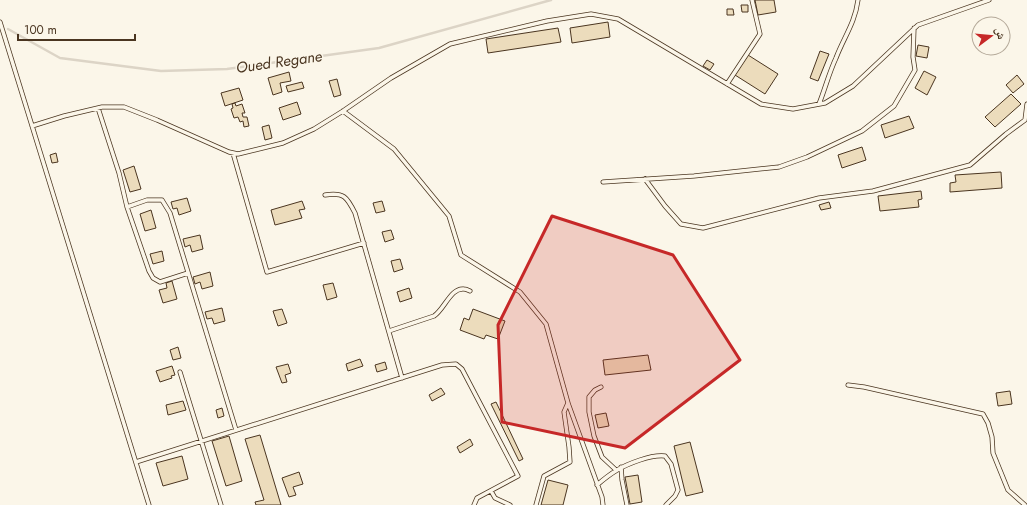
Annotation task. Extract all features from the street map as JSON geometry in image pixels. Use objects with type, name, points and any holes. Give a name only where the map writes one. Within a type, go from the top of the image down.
[{"type":"lane","points":[[727,84],[760,34],[752,0]]},
{"type":"lane","points":[[819,104],[836,57],[857,12],[858,0]]},
{"type":"lane","points":[[32,126],[64,116],[102,107],[124,107],[229,152],[238,154],[283,143],[314,129],[391,78],[450,44],[547,21],[591,14],[618,19],[761,104],[793,109],[825,103],[852,86],[918,25],[989,0]]},
{"type":"lane","points":[[0,22],[149,505]]},
{"type":"lane","points":[[603,182],[701,175],[779,167],[807,157],[862,131],[894,106],[915,70],[913,57],[914,28]]},
{"type":"lane","points":[[645,179],[665,206],[682,224],[703,228],[819,198],[873,191],[970,165],[1025,120],[1027,104]]},
{"type":"lane","points":[[98,108],[119,173],[127,207],[149,271],[153,278],[160,282],[188,273]]},
{"type":"lane","points":[[343,111],[394,149],[449,216],[461,255],[520,292],[546,324],[568,402],[602,497],[603,505]]},
{"type":"lane","points":[[233,153],[267,272],[364,243]]},
{"type":"lane","points":[[325,195],[340,195],[348,199],[355,213],[402,378]]},
{"type":"lane","points":[[127,207],[147,200],[162,200],[170,213],[236,430]]},
{"type":"lane","points":[[389,331],[434,316],[455,291],[463,288],[470,291]]},
{"type":"lane","points":[[136,462],[442,365],[456,364],[462,369],[518,476],[477,498],[474,505]]},
{"type":"lane","points":[[180,372],[221,505]]},
{"type":"lane","points":[[848,385],[864,387],[983,414],[988,423],[992,437],[993,453],[1008,490],[1025,505]]},
{"type":"lane","points":[[601,387],[594,390],[589,397],[589,412],[594,436],[602,457],[616,470]]},
{"type":"lane","points":[[536,505],[544,476],[570,462],[564,412],[568,402]]},
{"type":"lane","points":[[597,485],[616,470],[644,459],[658,455],[665,456],[671,464],[678,490],[675,496],[666,505]]},
{"type":"lane","points":[[621,468],[627,505]]},
{"type":"lane","points":[[490,491],[495,498],[510,505]]},
{"type":"highlighted area","points":[[552,216],[673,255],[740,360],[625,448],[502,422],[498,325]]},
{"type":"building","points":[[755,0],[774,0],[776,12],[758,15]]},
{"type":"building","points":[[741,5],[748,5],[748,12],[742,12]]},
{"type":"building","points":[[727,9],[733,9],[734,15],[727,15]]},
{"type":"building","points":[[608,22],[610,37],[572,43],[570,28]]},
{"type":"building","points":[[558,28],[561,42],[488,53],[486,39]]},
{"type":"building","points":[[918,45],[929,47],[927,58],[916,56]]},
{"type":"building","points":[[820,51],[829,54],[818,81],[810,78]]},
{"type":"building","points":[[748,55],[778,74],[765,94],[735,75]]},
{"type":"building","points":[[707,60],[714,64],[710,70],[703,66]]},
{"type":"building","points":[[924,71],[936,77],[927,95],[915,88]]},
{"type":"building","points":[[289,72],[291,81],[280,83],[282,92],[273,95],[268,78]]},
{"type":"building","points":[[1017,75],[1024,84],[1013,93],[1006,85]]},
{"type":"building","points":[[337,79],[341,95],[334,97],[329,81]]},
{"type":"building","points":[[302,82],[304,88],[288,92],[286,86]]},
{"type":"building","points":[[239,88],[243,100],[225,106],[221,93]]},
{"type":"building","points":[[1011,94],[1021,104],[995,127],[985,117]]},
{"type":"building","points":[[297,102],[301,114],[283,120],[279,108]]},
{"type":"building","points":[[235,103],[236,106],[242,104],[245,113],[242,113],[243,117],[247,117],[249,126],[244,127],[243,121],[240,122],[238,117],[234,118],[231,109],[233,108],[232,104]]},
{"type":"building","points":[[909,116],[914,128],[885,138],[881,125]]},
{"type":"building","points":[[269,125],[272,138],[265,140],[262,127]]},
{"type":"building","points":[[862,147],[866,160],[842,168],[838,155]]},
{"type":"building","points":[[56,153],[58,162],[52,163],[50,155]]},
{"type":"building","points":[[134,166],[141,189],[130,192],[123,170]]},
{"type":"building","points":[[1001,172],[1002,188],[950,192],[950,183],[956,182],[955,175]]},
{"type":"building","points":[[921,191],[922,199],[918,200],[919,207],[880,211],[878,196]]},
{"type":"building","points":[[187,198],[191,211],[179,215],[177,208],[173,209],[171,202]]},
{"type":"building","points":[[302,201],[305,209],[299,210],[302,218],[275,225],[271,210]]},
{"type":"building","points":[[382,201],[385,211],[376,213],[373,203]]},
{"type":"building","points":[[829,202],[831,208],[821,210],[819,205]]},
{"type":"building","points":[[151,210],[156,228],[145,231],[140,214]]},
{"type":"building","points":[[391,230],[394,239],[385,242],[382,232]]},
{"type":"building","points":[[200,235],[203,249],[192,252],[190,245],[185,247],[183,239]]},
{"type":"building","points":[[162,251],[164,261],[153,264],[150,254]]},
{"type":"building","points":[[400,259],[403,269],[394,272],[391,261]]},
{"type":"building","points":[[210,272],[213,286],[202,289],[200,282],[195,284],[193,277]]},
{"type":"building","points":[[172,281],[177,299],[163,303],[159,290],[167,288],[166,283]]},
{"type":"building","points":[[333,283],[337,297],[327,300],[323,285]]},
{"type":"building","points":[[409,288],[412,298],[400,302],[397,292]]},
{"type":"building","points":[[222,308],[225,321],[214,324],[212,318],[207,319],[205,312]]},
{"type":"building","points":[[282,309],[287,323],[278,326],[273,311]]},
{"type":"building","points":[[473,309],[505,321],[498,339],[486,335],[484,339],[460,330],[464,318],[469,320]]},
{"type":"building","points":[[178,347],[181,358],[173,360],[170,350]]},
{"type":"building","points":[[648,355],[651,370],[605,375],[603,360]]},
{"type":"building","points":[[360,359],[363,366],[348,371],[346,364]]},
{"type":"building","points":[[385,362],[387,369],[377,372],[375,365]]},
{"type":"building","points":[[288,364],[291,373],[285,375],[287,382],[282,383],[276,367]]},
{"type":"building","points":[[172,366],[175,375],[171,376],[172,378],[160,382],[156,371]]},
{"type":"building","points":[[441,388],[445,394],[432,401],[429,395]]},
{"type":"building","points":[[1010,391],[1012,404],[998,406],[996,393]]},
{"type":"building","points":[[183,401],[186,410],[168,415],[166,405]]},
{"type":"building","points":[[496,402],[523,459],[519,461],[491,404]]},
{"type":"building","points":[[222,408],[224,416],[218,418],[216,410]]},
{"type":"building","points":[[606,413],[609,426],[598,428],[595,415]]},
{"type":"building","points":[[260,435],[281,505],[256,505],[255,502],[264,500],[245,439]]},
{"type":"building","points":[[229,436],[242,481],[226,486],[212,441]]},
{"type":"building","points":[[470,439],[473,445],[460,453],[457,447]]},
{"type":"building","points":[[690,442],[703,492],[686,496],[674,446]]},
{"type":"building","points":[[182,456],[188,479],[163,486],[156,463]]},
{"type":"building","points":[[299,472],[303,484],[293,487],[296,495],[289,497],[282,478]]},
{"type":"building","points":[[638,475],[642,502],[630,504],[625,477]]},
{"type":"building","points":[[548,480],[568,485],[563,505],[541,505]]},
{"type":"waterway","name":"Oued Regane","points":[[8,29],[60,58],[161,71],[227,69],[379,48],[551,0]]}]
